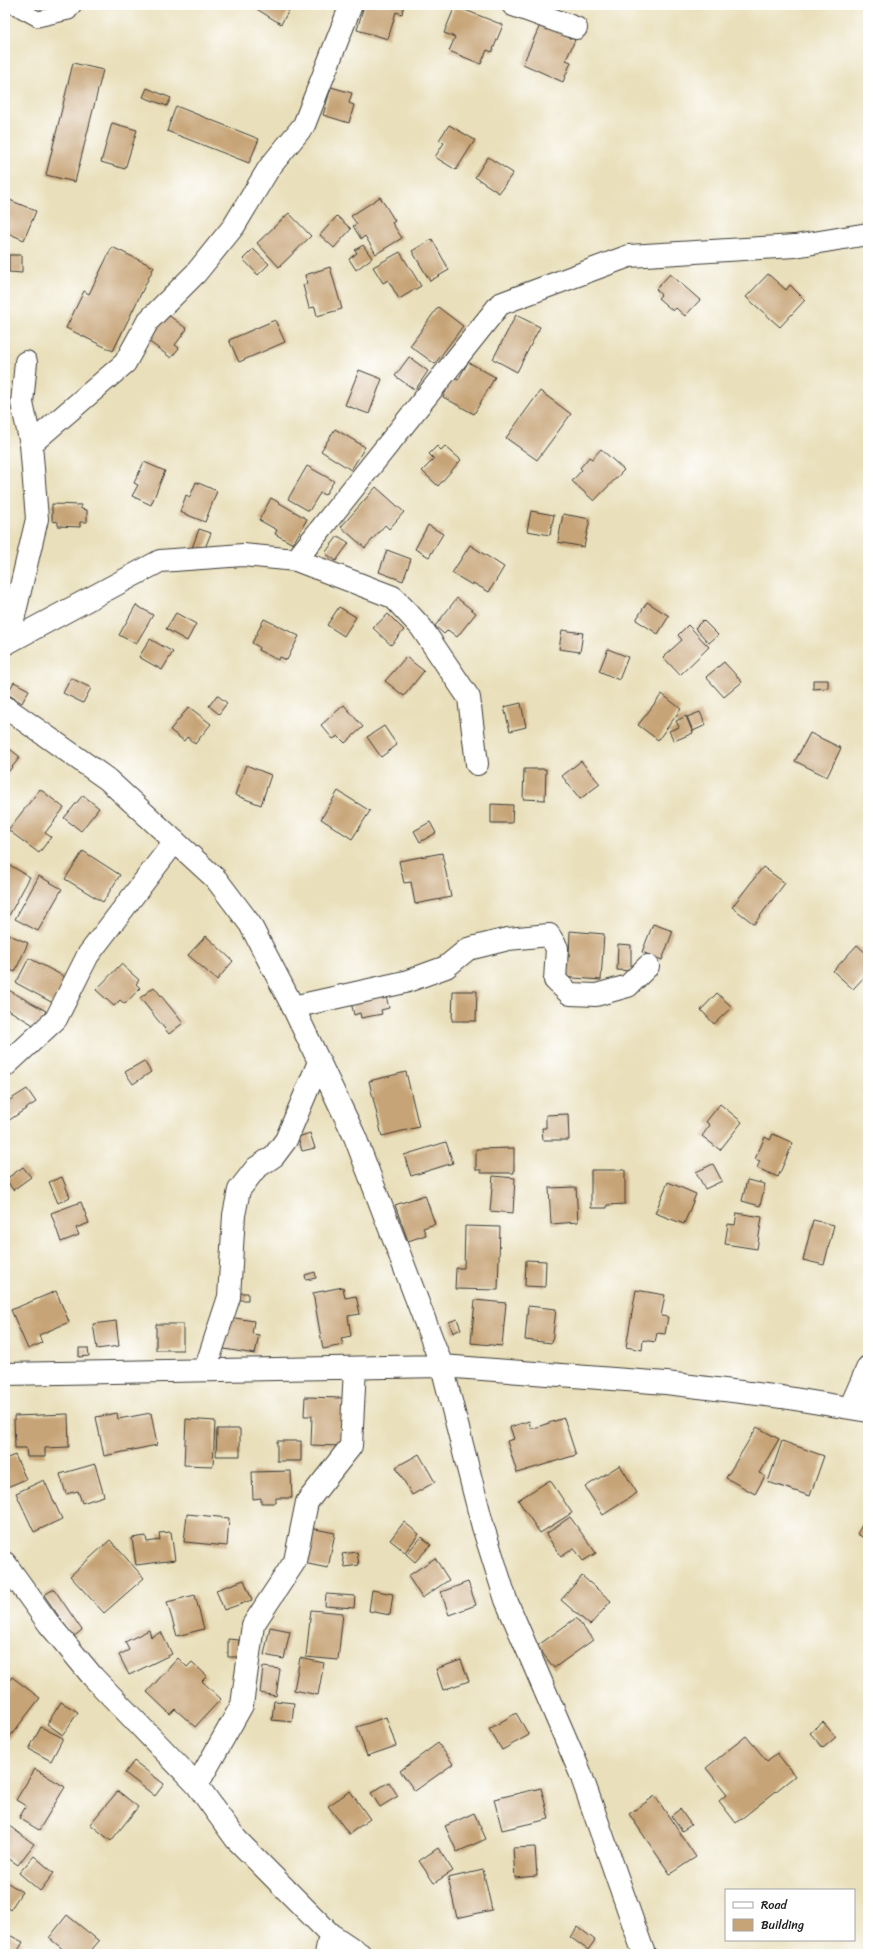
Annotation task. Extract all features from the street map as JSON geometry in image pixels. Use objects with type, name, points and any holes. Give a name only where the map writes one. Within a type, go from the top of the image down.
[{"type":"street","points":[[31,444],[125,363],[148,321],[196,273],[234,226],[269,168],[304,125],[351,5]]},
{"type":"street","points":[[513,5],[576,28]]},
{"type":"street","points":[[296,560],[500,304],[629,256],[795,246],[868,234]]},
{"type":"street","points":[[6,642],[37,520],[31,444],[22,403],[26,362]]},
{"type":"street","points":[[6,642],[160,561],[243,555],[296,560],[394,597],[421,627],[469,698],[477,764]]},
{"type":"street","points":[[5,707],[108,779],[216,879],[250,924],[293,1007],[355,1137],[442,1366],[483,1527],[506,1600],[580,1772],[644,1954]]},
{"type":"street","points":[[5,1066],[56,1019],[88,956],[175,841]]},
{"type":"street","points":[[293,1007],[405,982],[446,967],[468,949],[508,939],[549,935],[557,948],[555,980],[570,994],[596,995],[628,986],[648,966]]},
{"type":"street","points":[[205,1370],[229,1297],[234,1215],[240,1190],[256,1168],[274,1156],[286,1140],[319,1062]]},
{"type":"street","points":[[5,1374],[442,1366],[666,1383],[859,1410],[868,1367]]},
{"type":"street","points":[[197,1785],[242,1705],[253,1625],[295,1561],[307,1502],[351,1446],[355,1368]]},
{"type":"street","points":[[5,1563],[49,1624],[93,1676],[197,1785],[236,1839],[328,1944],[360,1954]]},
{"type":"lane","points":[[12,5],[38,19],[69,12],[74,5]]},
{"type":"building","points":[[257,5],[292,5],[281,24],[255,8]]},
{"type":"building","points":[[364,5],[404,5],[402,14],[396,12],[388,39],[357,30]]},
{"type":"building","points":[[455,6],[503,25],[492,52],[487,50],[481,64],[449,51],[455,37],[444,33]]},
{"type":"building","points":[[540,25],[575,40],[566,60],[571,62],[563,82],[523,64]]},
{"type":"building","points":[[73,63],[103,70],[75,182],[46,175]]},
{"type":"building","points":[[331,87],[352,93],[349,103],[354,105],[349,123],[323,115]]},
{"type":"building","points":[[147,88],[171,98],[167,106],[143,97]]},
{"type":"building","points":[[176,106],[259,139],[249,163],[167,131]]},
{"type":"building","points":[[112,123],[137,130],[125,169],[101,162]]},
{"type":"building","points":[[449,125],[475,140],[456,170],[435,157],[444,143],[439,140]]},
{"type":"building","points":[[488,157],[513,173],[499,193],[475,177]]},
{"type":"building","points":[[380,197],[395,221],[392,223],[402,238],[376,254],[365,236],[361,239],[353,226],[357,224],[351,216]]},
{"type":"building","points":[[5,198],[36,211],[24,240],[5,232]]},
{"type":"building","points":[[289,213],[311,236],[279,267],[257,243]]},
{"type":"building","points":[[337,216],[351,229],[334,248],[320,235]]},
{"type":"building","points":[[432,239],[449,270],[430,281],[412,251]]},
{"type":"building","points":[[363,245],[372,258],[356,270],[349,259],[357,253],[355,250]]},
{"type":"building","points":[[112,247],[154,267],[113,351],[66,328],[84,291],[89,294]]},
{"type":"building","points":[[253,249],[269,264],[258,275],[243,259]]},
{"type":"building","points":[[400,252],[421,286],[399,299],[388,280],[383,283],[373,267]]},
{"type":"building","points":[[9,255],[22,255],[22,273],[9,272]]},
{"type":"building","points":[[330,267],[342,309],[317,316],[315,307],[309,308],[303,285],[307,283],[305,275]]},
{"type":"building","points":[[670,274],[700,300],[685,316],[676,308],[673,311],[658,298],[661,295],[656,289]]},
{"type":"building","points":[[768,274],[786,290],[790,285],[805,300],[780,327],[746,297]]},
{"type":"building","points":[[438,307],[463,326],[435,364],[410,346]]},
{"type":"building","points":[[167,314],[187,329],[175,345],[179,348],[171,358],[147,340]]},
{"type":"building","points":[[516,315],[540,327],[517,372],[493,359]]},
{"type":"building","points":[[275,320],[285,342],[239,362],[229,340]]},
{"type":"building","points":[[409,357],[428,371],[415,390],[395,376]]},
{"type":"building","points":[[468,362],[495,377],[474,414],[443,397],[453,377],[458,380]]},
{"type":"building","points":[[359,370],[382,379],[369,414],[345,405]]},
{"type":"building","points":[[540,391],[571,414],[537,460],[506,438]]},
{"type":"building","points":[[5,396],[9,396],[9,419],[5,419]]},
{"type":"building","points":[[335,429],[365,447],[351,470],[321,451]]},
{"type":"building","points":[[437,446],[441,450],[445,446],[461,460],[438,486],[422,471],[434,459],[429,454]]},
{"type":"building","points":[[601,449],[624,470],[594,501],[572,481],[582,470],[580,468],[589,457],[592,459]]},
{"type":"building","points":[[144,462],[165,471],[151,505],[132,496],[138,485],[134,483]]},
{"type":"building","points":[[307,466],[334,481],[325,495],[320,493],[309,511],[288,499]]},
{"type":"building","points":[[196,482],[217,491],[205,522],[180,512],[186,495],[190,497]]},
{"type":"building","points":[[376,487],[404,512],[389,529],[385,525],[365,548],[341,527]]},
{"type":"building","points":[[271,498],[307,519],[293,544],[275,534],[277,530],[259,520]]},
{"type":"building","points":[[52,504],[81,505],[81,509],[87,510],[87,522],[80,522],[80,527],[58,526],[58,522],[52,521]]},
{"type":"building","points":[[531,511],[554,515],[550,535],[527,531]]},
{"type":"building","points":[[563,514],[590,519],[584,547],[558,542]]},
{"type":"building","points":[[428,525],[443,534],[429,557],[415,549]]},
{"type":"building","points":[[199,529],[211,533],[203,553],[192,548]]},
{"type":"building","points":[[338,536],[349,543],[336,561],[325,553]]},
{"type":"building","points":[[470,545],[504,567],[489,592],[473,583],[472,585],[452,573]]},
{"type":"building","points":[[387,550],[411,559],[403,581],[379,572]]},
{"type":"building","points":[[457,598],[476,613],[457,637],[448,630],[444,634],[435,626]]},
{"type":"building","points":[[647,602],[669,616],[658,634],[636,620]]},
{"type":"building","points":[[136,605],[153,615],[136,644],[119,635]]},
{"type":"building","points":[[339,607],[356,617],[344,636],[327,625]]},
{"type":"building","points":[[176,613],[196,624],[187,641],[166,629]]},
{"type":"building","points":[[388,614],[404,630],[391,645],[373,628]]},
{"type":"building","points":[[264,619],[299,636],[287,660],[280,657],[278,660],[258,650],[259,647],[252,643]]},
{"type":"building","points":[[703,620],[718,635],[709,643],[695,628]]},
{"type":"building","points":[[688,625],[709,647],[680,675],[663,657],[682,640],[678,635]]},
{"type":"building","points":[[562,630],[583,633],[580,652],[559,649]]},
{"type":"building","points":[[150,639],[173,652],[162,670],[139,657]]},
{"type":"building","points":[[608,649],[628,657],[619,680],[599,671]]},
{"type":"building","points":[[406,657],[424,671],[404,696],[385,681]]},
{"type":"building","points":[[724,662],[742,682],[724,697],[706,677]]},
{"type":"building","points":[[71,678],[91,688],[83,703],[63,693]]},
{"type":"building","points":[[813,680],[828,680],[828,688],[813,689]]},
{"type":"building","points":[[14,682],[29,690],[22,703],[7,694]]},
{"type":"building","points":[[662,694],[681,709],[658,740],[638,725]]},
{"type":"building","points":[[217,695],[227,703],[219,714],[209,706]]},
{"type":"building","points":[[521,703],[526,727],[510,731],[504,707]]},
{"type":"building","points":[[344,705],[363,727],[345,743],[338,736],[333,739],[321,725]]},
{"type":"building","points":[[189,707],[211,724],[195,744],[187,737],[184,741],[170,730]]},
{"type":"building","points":[[700,712],[706,725],[693,731],[687,717]]},
{"type":"building","points":[[686,716],[693,733],[674,741],[669,731],[679,727],[676,721]]},
{"type":"building","points":[[384,726],[397,745],[381,757],[367,737]]},
{"type":"building","points":[[810,733],[841,748],[827,777],[795,761]]},
{"type":"building","points":[[5,745],[20,757],[5,776]]},
{"type":"building","points":[[581,761],[600,784],[580,799],[562,776]]},
{"type":"building","points":[[246,765],[271,775],[261,805],[235,795]]},
{"type":"building","points":[[524,769],[546,769],[545,800],[523,799]]},
{"type":"building","points":[[40,789],[64,808],[45,833],[51,837],[39,853],[8,830]]},
{"type":"building","points":[[338,791],[370,811],[352,839],[321,819]]},
{"type":"building","points":[[83,795],[99,808],[81,831],[64,818]]},
{"type":"building","points":[[491,804],[513,805],[512,823],[491,823]]},
{"type":"building","points":[[430,822],[436,833],[420,842],[414,831]]},
{"type":"building","points":[[83,851],[120,875],[103,902],[65,879]]},
{"type":"building","points":[[442,853],[451,897],[415,904],[411,882],[404,883],[399,861]]},
{"type":"building","points":[[6,863],[30,877],[6,921],[5,865]]},
{"type":"building","points":[[763,867],[785,883],[754,924],[732,907]]},
{"type":"building","points":[[39,876],[62,889],[38,931],[15,919]]},
{"type":"building","points":[[653,924],[673,931],[662,960],[642,952]]},
{"type":"building","points":[[570,931],[604,934],[601,980],[561,977],[563,957],[569,957]]},
{"type":"building","points":[[5,933],[28,943],[15,972],[5,968]]},
{"type":"building","points":[[206,936],[233,961],[217,980],[188,955]]},
{"type":"building","points":[[618,944],[631,945],[631,971],[617,970]]},
{"type":"building","points":[[857,945],[868,955],[868,973],[853,989],[833,971]]},
{"type":"building","points":[[29,958],[67,978],[53,1003],[16,983]]},
{"type":"building","points":[[121,964],[139,980],[136,984],[140,988],[125,1004],[120,1000],[114,1006],[96,990]]},
{"type":"building","points":[[154,987],[183,1023],[169,1034],[140,998]]},
{"type":"building","points":[[5,988],[46,1011],[37,1027],[5,1008]]},
{"type":"building","points":[[453,991],[477,991],[476,1021],[452,1021]]},
{"type":"building","points":[[717,993],[732,1007],[714,1024],[701,1010]]},
{"type":"building","points":[[386,996],[389,1008],[381,1010],[382,1014],[361,1018],[360,1013],[354,1015],[351,1002]]},
{"type":"building","points":[[144,1061],[151,1072],[133,1084],[125,1072]]},
{"type":"building","points":[[406,1072],[419,1127],[382,1136],[369,1081]]},
{"type":"building","points":[[27,1089],[36,1102],[5,1123],[5,1103]]},
{"type":"building","points":[[720,1104],[742,1122],[720,1150],[702,1136],[710,1125],[706,1122]]},
{"type":"building","points":[[568,1114],[569,1140],[543,1140],[542,1128],[546,1128],[546,1115]]},
{"type":"building","points":[[310,1133],[315,1148],[302,1151],[298,1137]]},
{"type":"building","points":[[773,1134],[793,1143],[778,1177],[757,1168],[760,1161],[755,1159],[765,1137],[770,1140]]},
{"type":"building","points":[[446,1142],[453,1163],[411,1176],[404,1155]]},
{"type":"building","points":[[514,1148],[514,1173],[481,1173],[481,1170],[476,1170],[476,1149]]},
{"type":"building","points":[[713,1164],[722,1181],[705,1189],[696,1172]]},
{"type":"building","points":[[23,1167],[31,1177],[13,1190],[6,1179]]},
{"type":"building","points":[[591,1170],[625,1170],[625,1204],[607,1205],[607,1208],[591,1208]]},
{"type":"building","points":[[493,1176],[515,1178],[513,1213],[490,1211]]},
{"type":"building","points":[[62,1177],[70,1197],[58,1203],[49,1182]]},
{"type":"building","points":[[747,1180],[765,1184],[760,1206],[742,1201]]},
{"type":"building","points":[[668,1182],[696,1194],[684,1224],[655,1213]]},
{"type":"building","points":[[576,1187],[578,1222],[551,1224],[549,1188]]},
{"type":"building","points":[[425,1195],[435,1224],[423,1228],[426,1235],[408,1241],[395,1205]]},
{"type":"building","points":[[81,1202],[89,1223],[76,1228],[79,1235],[61,1242],[51,1213]]},
{"type":"building","points":[[737,1213],[762,1217],[757,1249],[725,1244],[728,1224],[735,1225]]},
{"type":"building","points":[[813,1220],[834,1225],[824,1265],[803,1260]]},
{"type":"building","points":[[465,1226],[500,1227],[498,1290],[455,1289],[456,1268],[464,1268]]},
{"type":"building","points":[[526,1260],[546,1261],[545,1287],[525,1286]]},
{"type":"building","points":[[315,1272],[316,1278],[306,1280],[305,1275]]},
{"type":"building","points":[[343,1287],[345,1298],[356,1296],[360,1314],[348,1316],[351,1336],[341,1338],[343,1345],[323,1349],[313,1293]]},
{"type":"building","points":[[636,1290],[665,1295],[661,1316],[668,1317],[665,1334],[657,1333],[655,1342],[643,1340],[642,1350],[626,1347]]},
{"type":"building","points":[[56,1291],[69,1322],[39,1335],[42,1343],[28,1349],[11,1310]]},
{"type":"building","points":[[237,1293],[248,1293],[248,1300],[238,1300]]},
{"type":"building","points":[[475,1300],[506,1303],[502,1346],[471,1343]]},
{"type":"building","points":[[528,1306],[556,1309],[552,1343],[525,1340]]},
{"type":"building","points":[[229,1317],[254,1321],[252,1334],[259,1335],[255,1354],[224,1349]]},
{"type":"building","points":[[457,1319],[461,1329],[453,1333],[449,1322]]},
{"type":"building","points":[[116,1321],[119,1346],[97,1349],[93,1324]]},
{"type":"building","points":[[156,1324],[183,1324],[183,1350],[156,1350]]},
{"type":"building","points":[[79,1348],[88,1348],[89,1356],[79,1357]]},
{"type":"building","points":[[305,1397],[343,1398],[340,1446],[311,1445],[312,1416],[304,1416]]},
{"type":"building","points":[[117,1413],[118,1419],[151,1413],[157,1445],[104,1456],[96,1417]]},
{"type":"building","points":[[68,1414],[69,1447],[45,1448],[45,1457],[27,1457],[26,1448],[15,1448],[14,1416]]},
{"type":"building","points":[[564,1418],[576,1455],[517,1473],[507,1441],[514,1439],[510,1427],[529,1421],[531,1429]]},
{"type":"building","points":[[186,1419],[215,1421],[213,1466],[184,1465]]},
{"type":"building","points":[[757,1427],[779,1439],[759,1473],[765,1476],[755,1494],[726,1478]]},
{"type":"building","points":[[217,1429],[240,1429],[240,1456],[216,1456]]},
{"type":"building","points":[[277,1441],[301,1441],[301,1461],[277,1461]]},
{"type":"building","points":[[782,1441],[824,1456],[810,1496],[768,1482]]},
{"type":"building","points":[[419,1454],[435,1482],[412,1495],[396,1467]]},
{"type":"building","points":[[15,1455],[26,1479],[5,1488],[5,1459]]},
{"type":"building","points":[[95,1464],[104,1496],[82,1503],[78,1491],[66,1494],[60,1474]]},
{"type":"building","points":[[620,1465],[637,1493],[603,1515],[585,1487]]},
{"type":"building","points":[[291,1471],[292,1498],[276,1498],[276,1503],[261,1503],[261,1498],[253,1499],[252,1472]]},
{"type":"building","points":[[44,1480],[62,1519],[34,1532],[16,1493]]},
{"type":"building","points":[[550,1480],[572,1513],[540,1533],[518,1500]]},
{"type":"building","points":[[187,1514],[229,1518],[227,1546],[184,1542]]},
{"type":"building","points":[[868,1514],[868,1540],[857,1534]]},
{"type":"building","points":[[570,1517],[596,1553],[583,1561],[574,1548],[561,1557],[546,1534]]},
{"type":"building","points":[[404,1522],[419,1534],[405,1552],[390,1540]]},
{"type":"building","points":[[310,1528],[335,1533],[328,1568],[303,1563]]},
{"type":"building","points":[[171,1532],[175,1560],[136,1565],[132,1538],[146,1536],[147,1542],[160,1540],[159,1533]]},
{"type":"building","points":[[422,1537],[431,1545],[415,1562],[406,1554]]},
{"type":"building","points":[[110,1540],[144,1578],[104,1613],[70,1576]]},
{"type":"building","points":[[357,1552],[359,1565],[345,1567],[342,1554]]},
{"type":"building","points":[[435,1558],[449,1580],[422,1598],[408,1576]]},
{"type":"building","points":[[582,1576],[611,1601],[590,1625],[561,1600]]},
{"type":"building","points":[[244,1580],[252,1600],[224,1610],[216,1590]]},
{"type":"building","points":[[468,1582],[476,1605],[449,1615],[441,1592]]},
{"type":"building","points":[[54,1589],[82,1630],[73,1637],[44,1595]]},
{"type":"building","points":[[372,1590],[393,1594],[390,1615],[369,1611]]},
{"type":"building","points":[[326,1594],[355,1596],[354,1608],[325,1606]]},
{"type":"building","points":[[195,1595],[204,1629],[177,1636],[167,1602]]},
{"type":"building","points":[[311,1610],[343,1613],[338,1660],[306,1657]]},
{"type":"building","points":[[576,1618],[593,1640],[554,1668],[537,1646]]},
{"type":"building","points":[[270,1627],[290,1631],[284,1659],[264,1655]]},
{"type":"building","points":[[149,1630],[151,1637],[161,1632],[172,1654],[129,1675],[119,1655],[129,1650],[125,1642]]},
{"type":"building","points":[[228,1639],[239,1640],[238,1657],[228,1657]]},
{"type":"building","points":[[178,1658],[187,1667],[192,1662],[207,1676],[202,1681],[221,1699],[195,1727],[175,1709],[170,1714],[147,1692]]},
{"type":"building","points":[[300,1658],[324,1663],[318,1695],[294,1690]]},
{"type":"building","points":[[461,1660],[469,1681],[443,1690],[436,1669]]},
{"type":"building","points":[[263,1667],[280,1669],[276,1696],[260,1693]]},
{"type":"building","points":[[12,1677],[40,1698],[5,1743],[5,1686]]},
{"type":"building","points":[[274,1701],[294,1703],[292,1722],[272,1720]]},
{"type":"building","points":[[61,1702],[78,1712],[63,1735],[47,1724]]},
{"type":"building","points":[[516,1713],[529,1735],[502,1750],[489,1729]]},
{"type":"building","points":[[386,1717],[396,1746],[367,1756],[357,1727]]},
{"type":"building","points":[[823,1722],[836,1737],[823,1748],[810,1733]]},
{"type":"building","points":[[41,1727],[63,1738],[51,1761],[29,1749]]},
{"type":"building","points":[[746,1736],[767,1761],[777,1753],[795,1776],[736,1823],[719,1801],[727,1794],[706,1768]]},
{"type":"building","points":[[438,1743],[453,1764],[415,1791],[400,1771]]},
{"type":"building","points":[[134,1761],[164,1784],[155,1796],[125,1773]]},
{"type":"building","points":[[35,1769],[65,1787],[39,1830],[19,1818],[26,1806],[16,1800]]},
{"type":"building","points":[[389,1782],[398,1796],[380,1807],[371,1793]]},
{"type":"building","points":[[541,1788],[549,1819],[502,1830],[494,1799]]},
{"type":"building","points":[[118,1791],[138,1807],[111,1841],[90,1824]]},
{"type":"building","points":[[350,1791],[370,1819],[349,1834],[328,1806]]},
{"type":"building","points":[[655,1796],[696,1857],[670,1874],[629,1814]]},
{"type":"building","points":[[680,1809],[691,1825],[682,1831],[671,1816]]},
{"type":"building","points":[[474,1813],[486,1839],[457,1852],[445,1826]]},
{"type":"building","points":[[5,1823],[34,1844],[18,1865],[5,1856]]},
{"type":"building","points":[[535,1847],[537,1876],[515,1878],[513,1848]]},
{"type":"building","points":[[438,1848],[453,1871],[434,1883],[419,1861]]},
{"type":"building","points":[[34,1856],[54,1873],[40,1891],[19,1873]]},
{"type":"building","points":[[483,1870],[492,1910],[457,1918],[448,1878]]},
{"type":"building","points":[[5,1881],[22,1892],[10,1910],[5,1906]]},
{"type":"building","points":[[67,1915],[99,1941],[88,1954],[69,1954],[49,1938]]},
{"type":"building","points":[[578,1927],[595,1940],[588,1950],[570,1937]]},
{"type":"building","points":[[5,1933],[23,1942],[16,1954],[5,1954]]}]
